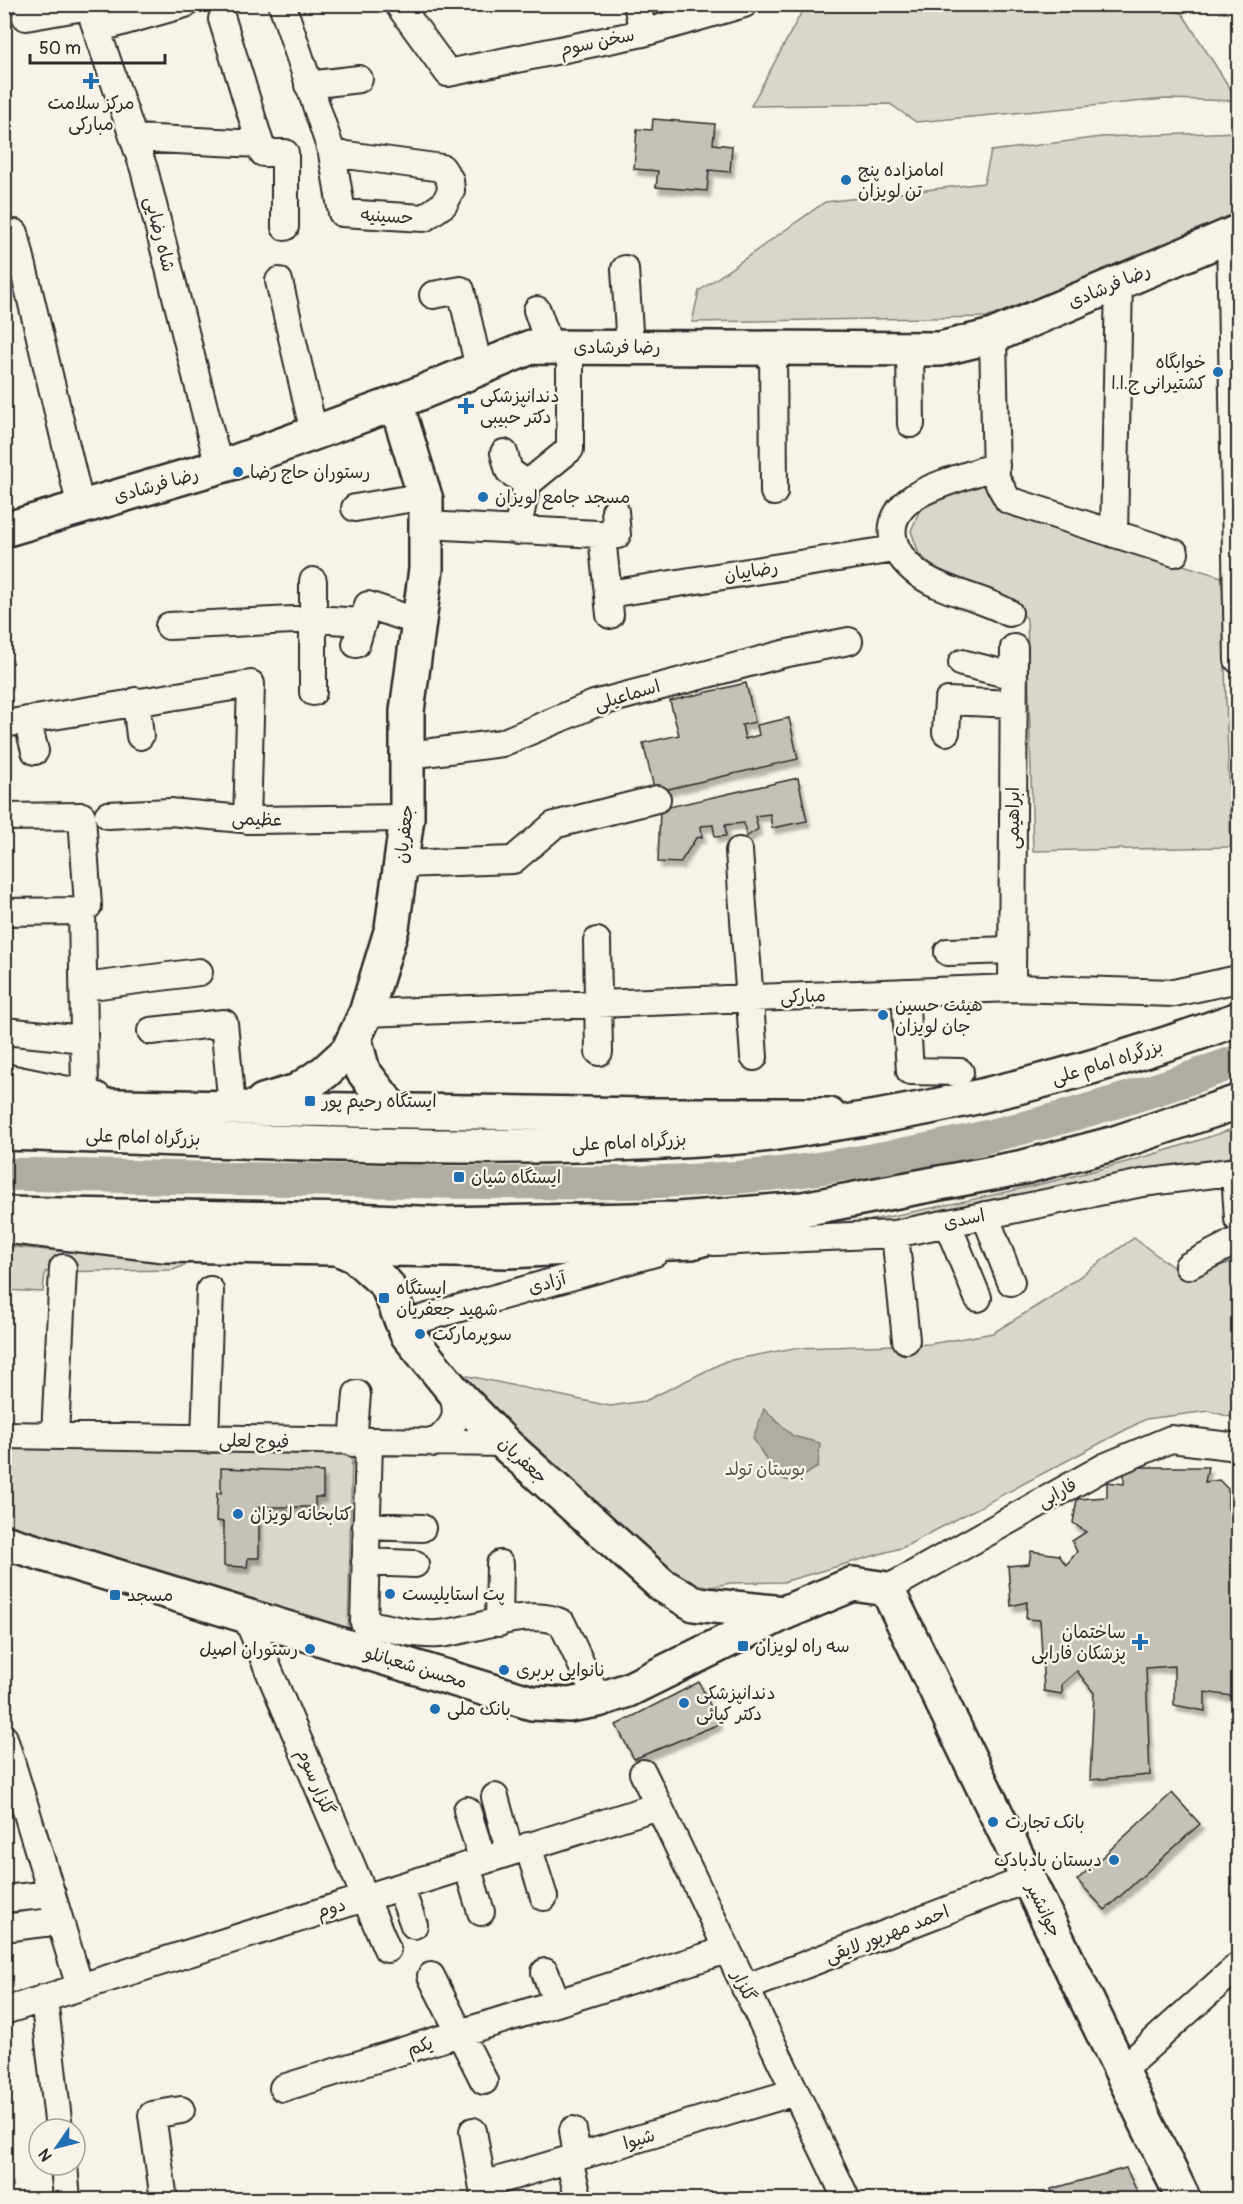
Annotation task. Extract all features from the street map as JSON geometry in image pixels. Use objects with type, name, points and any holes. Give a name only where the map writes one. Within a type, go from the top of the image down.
[{"type":"main road","name":"رضا فرشادی","points":[[4,530],[219,467],[396,403],[531,347],[940,350],[993,336],[1234,233]]},
{"type":"main road","name":"جعفریان","points":[[232,1107],[297,1091],[325,1072],[360,1027],[392,928],[407,818],[409,755],[407,711],[426,569],[425,511],[396,403]]},
{"type":"main road","name":"بزرگراه امام علی","points":[[4,1133],[440,1145],[581,1145],[753,1136],[903,1114],[976,1099],[1158,1048],[1239,1018]]},
{"type":"main road","points":[[360,1027],[363,1071],[393,1110]]},
{"type":"main road","points":[[4,1226],[164,1245],[508,1251],[692,1242],[803,1209],[1024,1167],[1112,1144],[1239,1102]]},
{"type":"main road","points":[[4,1104],[643,1115],[903,1114]]},
{"type":"main road","points":[[4,1214],[354,1220],[441,1224],[678,1219],[803,1209]]},
{"type":"main road","name":"جعفریان","points":[[335,1247],[355,1256],[387,1285],[407,1334],[451,1388],[504,1443],[662,1585],[694,1604]]},
{"type":"main road","points":[[387,1285],[406,1264],[419,1256],[438,1251]]},
{"type":"main road","name":"محسن شعبانلو","points":[[4,1542],[532,1703],[569,1705],[598,1700],[628,1690],[784,1613],[853,1584],[887,1589]]},
{"type":"main road","name":"جوانشیر","points":[[887,1589],[1184,2199]]},
{"type":"main road","points":[[694,1604],[784,1613]]},
{"type":"main road","points":[[694,1604],[703,1609],[717,1639],[712,1648]]},
{"type":"street","points":[[26,17],[185,4]]},
{"type":"street","points":[[282,4],[332,153]]},
{"type":"street","name":"سخن سوم","points":[[398,4],[448,73],[643,33],[744,4]]},
{"type":"street","points":[[637,4],[643,33]]},
{"type":"street","name":"شاه رضایی","points":[[91,13],[144,170],[219,467]]},
{"type":"street","points":[[222,19],[263,153],[285,153],[285,227]]},
{"type":"street","points":[[308,85],[359,79]]},
{"type":"street","points":[[134,138],[260,144]]},
{"type":"street","points":[[1234,233],[1239,660]]},
{"type":"street","points":[[15,234],[81,508]]},
{"type":"street","points":[[626,269],[630,347]]},
{"type":"street","points":[[279,281],[314,433]]},
{"type":"street","points":[[1114,534],[1119,281]]},
{"type":"street","points":[[433,295],[461,291],[479,368]]},
{"type":"street","points":[[518,531],[528,484],[570,449],[560,347],[537,310]]},
{"type":"street","points":[[993,336],[996,478],[1008,500],[1175,553]]},
{"type":"street","points":[[773,348],[774,492]]},
{"type":"street","points":[[910,349],[911,423]]},
{"type":"street","points":[[504,453],[509,471],[528,484]]},
{"type":"street","points":[[996,466],[914,496],[899,510],[891,533],[895,549],[921,575],[941,586],[978,598],[1009,613]]},
{"type":"street","points":[[355,508],[425,511],[518,531],[602,536],[617,535],[615,512]]},
{"type":"street","name":"رضاییان","points":[[602,536],[609,604],[895,549]]},
{"type":"street","points":[[313,581],[313,692]]},
{"type":"street","points":[[169,626],[313,619],[360,633],[368,605],[419,622]]},
{"type":"street","name":"اسماعیلی","points":[[409,755],[502,743],[594,704],[783,654],[849,641]]},
{"type":"street","name":"ابراهیمی","points":[[1012,988],[1014,648]]},
{"type":"street","points":[[962,663],[1014,676]]},
{"type":"street","points":[[35,751],[16,722],[252,684],[246,820]]},
{"type":"street","points":[[136,701],[140,736]]},
{"type":"street","points":[[946,732],[948,701],[1013,704]]},
{"type":"street","points":[[401,864],[513,860],[554,825],[657,799]]},
{"type":"street","name":"عظیمی","points":[[108,814],[170,812],[246,820],[407,818]]},
{"type":"street","points":[[4,817],[82,816],[88,906],[82,911],[5,919]]},
{"type":"street","points":[[739,851],[754,1057]]},
{"type":"street","points":[[82,911],[85,1093]]},
{"type":"street","points":[[597,941],[599,1052]]},
{"type":"street","points":[[948,952],[1012,950]]},
{"type":"street","points":[[84,987],[199,972]]},
{"type":"street","name":"مبارکی","points":[[360,1027],[597,1004],[1012,988],[1174,993],[1239,979]]},
{"type":"street","points":[[905,992],[910,1071],[960,1072]]},
{"type":"street","points":[[151,1031],[224,1023],[232,1107]]},
{"type":"street","points":[[4,1031],[84,1039]]},
{"type":"street","points":[[4,1077],[144,1106]]},
{"type":"street","points":[[1237,1171],[1239,1219]]},
{"type":"street","name":"اسدی","points":[[692,1242],[751,1243],[895,1234],[1142,1183],[1237,1171]]},
{"type":"street","points":[[985,1215],[1011,1282]]},
{"type":"street","points":[[947,1223],[978,1298]]},
{"type":"street","points":[[895,1234],[906,1340]]},
{"type":"street","points":[[1188,1266],[1239,1240]]},
{"type":"street","name":"آزادی","points":[[403,1324],[692,1242]]},
{"type":"street","points":[[55,1437],[63,1268]]},
{"type":"street","points":[[206,1440],[210,1290]]},
{"type":"street","points":[[435,1443],[450,1430],[456,1420],[457,1407],[451,1388]]},
{"type":"street","points":[[357,1394],[366,1526],[364,1623],[436,1634],[534,1617],[551,1617],[562,1623],[598,1700]]},
{"type":"street","name":"فیوج لعلی","points":[[4,1435],[361,1443],[504,1443]]},
{"type":"street","name":"فارابی","points":[[887,1589],[1104,1467],[1171,1439],[1239,1447]]},
{"type":"street","points":[[366,1526],[422,1528]]},
{"type":"street","points":[[365,1562],[415,1564]]},
{"type":"street","points":[[499,1623],[500,1564]]},
{"type":"street","name":"گلزار سوم","points":[[246,1614],[387,1949]]},
{"type":"street","points":[[4,1738],[80,1987]]},
{"type":"street","name":"گلزار","points":[[643,1773],[847,2199]]},
{"type":"street","points":[[495,1797],[544,1897]]},
{"type":"street","name":"دوم","points":[[4,2011],[658,1806]]},
{"type":"street","points":[[467,1810],[482,1912]]},
{"type":"street","name":"احمد مهرپور لایقی","points":[[745,1988],[1028,1879]]},
{"type":"street","points":[[400,1887],[414,1925]]},
{"type":"street","points":[[4,1899],[52,1894]]},
{"type":"street","points":[[4,1928],[59,1921]]},
{"type":"street","name":"یکم","points":[[283,2088],[727,1950]]},
{"type":"street","points":[[1122,2070],[1239,1966]]},
{"type":"street","points":[[545,1972],[557,2003]]},
{"type":"street","points":[[431,1976],[484,2081]]},
{"type":"street","points":[[44,1998],[58,2117]]},
{"type":"street","name":"شیوا","points":[[484,2192],[573,2158],[795,2092]]},
{"type":"street","points":[[164,2199],[152,2115],[181,2110]]},
{"type":"street","points":[[573,2130],[573,2158],[577,2192]]},
{"type":"street","points":[[473,2131],[484,2192]]},
{"type":"street","points":[[65,2177],[68,2199]]},
{"type":"green space","points":[[806,4],[1149,5],[1182,13],[1238,101],[1166,99],[916,122],[890,104],[751,106]]},
{"type":"green space","points":[[1238,132],[1238,217],[989,317],[692,322],[699,291],[825,202],[984,183],[991,151],[1101,137]]},
{"type":"green space","points":[[983,481],[992,498],[1005,510],[1222,577],[1231,847],[1033,851],[1027,619],[1014,604],[938,571],[919,554],[911,531],[921,507]]},
{"type":"green space","points":[[1238,1127],[1238,1159],[877,1227],[871,1220],[1102,1169]]},
{"type":"green space","name":"بوستان تولد","points":[[1134,1238],[1186,1277],[1238,1260],[1238,1419],[1209,1411],[1146,1419],[904,1547],[783,1582],[730,1583],[712,1587],[690,1583],[669,1574],[454,1373],[610,1406],[645,1401],[726,1361],[794,1348],[930,1344],[993,1333],[1048,1299]]},
{"type":"green space","points":[[4,1246],[190,1263],[173,1270],[45,1272],[43,1292],[5,1290]]},
{"type":"green space","points":[[4,1449],[352,1454],[348,1635],[5,1530]]},
{"type":"shaded area","points":[[764,1409],[793,1436],[820,1443],[818,1467],[793,1482],[777,1477],[753,1438]]},
{"type":"building","points":[[655,4],[666,4],[670,15],[659,18]]},
{"type":"building","points":[[653,119],[715,124],[713,144],[732,146],[730,172],[709,170],[707,191],[656,187],[658,171],[634,169],[637,129],[652,130]]},
{"type":"building","points":[[746,683],[755,722],[742,725],[745,739],[759,735],[757,725],[789,718],[798,759],[655,792],[643,743],[679,735],[670,701]]},
{"type":"building","points":[[798,778],[807,821],[772,828],[770,814],[755,816],[758,829],[746,837],[744,823],[725,825],[726,836],[715,837],[713,825],[701,826],[702,837],[696,838],[680,863],[658,862],[660,809]]},
{"type":"building","name":"ساختمان پزشکان فارابی","points":[[1124,1467],[1208,1467],[1205,1482],[1219,1480],[1228,1489],[1228,1509],[1238,1513],[1238,1664],[1233,1672],[1238,1678],[1238,1697],[1205,1692],[1205,1711],[1174,1705],[1174,1666],[1146,1668],[1150,1775],[1090,1780],[1094,1693],[1077,1671],[1062,1684],[1062,1694],[1044,1691],[1040,1620],[1026,1619],[1027,1602],[1011,1606],[1008,1566],[1029,1564],[1031,1551],[1059,1555],[1066,1565],[1077,1552],[1072,1541],[1086,1532],[1073,1523],[1077,1499],[1107,1497],[1107,1482],[1124,1484]]},
{"type":"building","name":"کتابخانه لویزان","points":[[221,1468],[323,1472],[323,1497],[315,1497],[315,1507],[259,1507],[259,1558],[248,1558],[247,1567],[224,1566],[224,1522],[216,1521],[217,1493],[221,1493]]},
{"type":"building","name":"دندانپزشکی دکتر کیائی","points":[[699,1682],[719,1724],[634,1759],[616,1725]]},
{"type":"building","points":[[1172,1793],[1200,1824],[1105,1910],[1077,1880]]},
{"type":"building","points":[[1126,2168],[1141,2200],[1054,2200],[1051,2189]]},
{"type":"building","points":[[1046,2193],[1048,2200],[1017,2200]]},
{"type":"waterway","points":[[4,1174],[535,1183],[671,1181],[762,1175],[862,1162],[1026,1127],[1133,1097],[1238,1061]]},
{"type":"place","name":"مرکز سلامت مبارکی","points":[[91,81]]},
{"type":"place","name":"امامزاده پنج تن لویزان","points":[[846,180]]},
{"type":"place","name":"خوابگاه کشتیرانی ج.ا.ا","points":[[1218,372]]},
{"type":"place","name":"دندانپزشکی دکتر حبیبی","points":[[466,406]]},
{"type":"place","name":"رستوران حاج رضا","points":[[238,472]]},
{"type":"place","name":"مسجد جامع لویزان","points":[[483,497]]},
{"type":"place","name":"هیئت حسین جان لویزان","points":[[883,1015]]},
{"type":"place","name":"ایستگاه رحیم پور","points":[[310,1101]]},
{"type":"place","name":"ایستگاه شیان","points":[[459,1177]]},
{"type":"place","name":"ایستگاه شهید جعفریان","points":[[384,1298]]},
{"type":"place","name":"سوپرمارکت","points":[[420,1334]]},
{"type":"place","name":"کتابخانه لویزان","points":[[238,1514]]},
{"type":"place","name":"پت استایلیست","points":[[390,1594]]},
{"type":"place","name":"مسجد","points":[[115,1595]]},
{"type":"place","name":"ساختمان پزشکان فارابی","points":[[1140,1642]]},
{"type":"place","name":"سه راه لویزان","points":[[743,1646]]},
{"type":"place","name":"رستوران اصیل","points":[[310,1649]]},
{"type":"place","name":"نانوایی بربری","points":[[504,1670]]},
{"type":"place","name":"دندانپزشکی دکتر کیائی","points":[[684,1703]]},
{"type":"place","name":"بانک ملی","points":[[435,1709]]},
{"type":"place","name":"بانک تجارت","points":[[993,1822]]},
{"type":"place","name":"دبستان بادبادک","points":[[1114,1860]]}]
